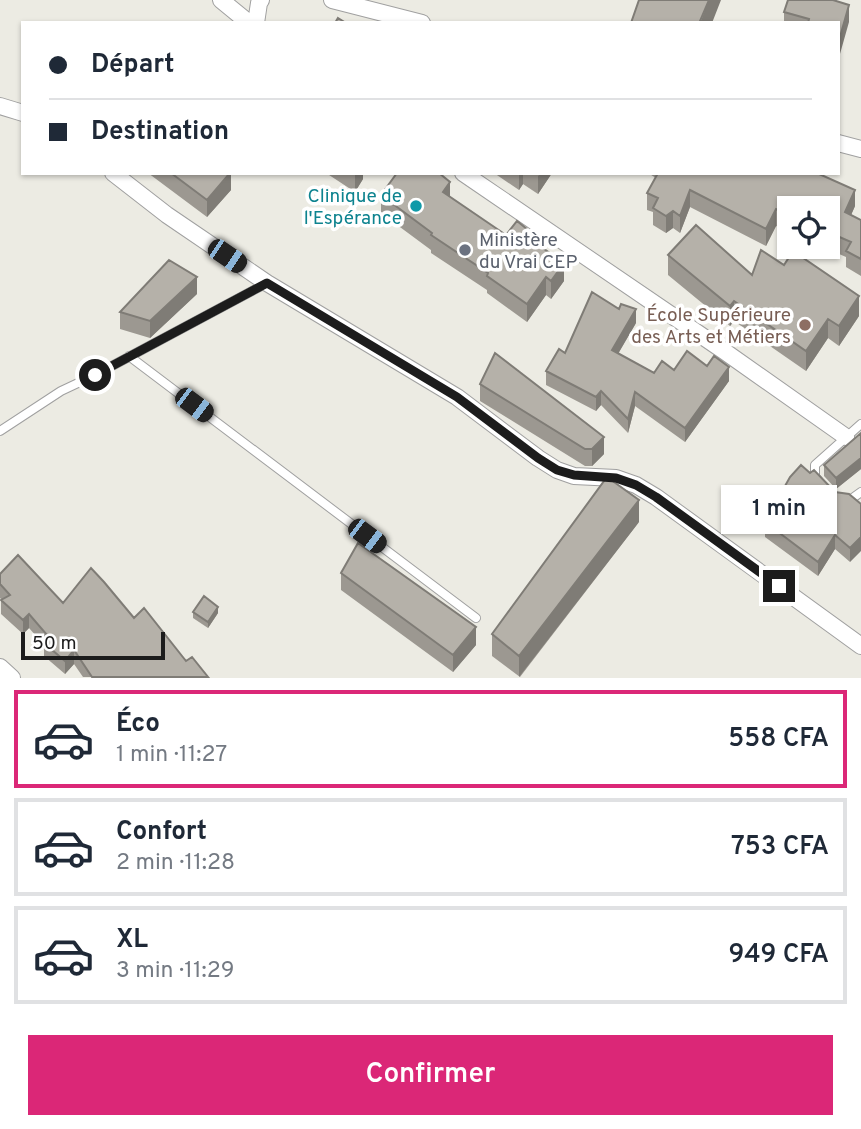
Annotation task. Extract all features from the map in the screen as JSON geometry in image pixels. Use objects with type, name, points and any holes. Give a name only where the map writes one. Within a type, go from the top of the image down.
[{"type":"street","points":[[221,0],[247,21]]},
{"type":"street","points":[[256,21],[261,0]]},
{"type":"street","points":[[332,0],[414,21]]},
{"type":"street","points":[[0,106],[21,112]]},
{"type":"street","points":[[840,144],[861,149]]},
{"type":"street","points":[[116,175],[167,215],[267,283],[457,397],[557,470],[574,475],[616,478],[636,485],[656,497],[861,646]]},
{"type":"street","points":[[466,175],[846,437]]},
{"type":"street","points":[[0,667],[12,677]]},
{"type":"lane","points":[[0,430],[61,391],[267,283]]},
{"type":"lane","points":[[129,356],[476,618]]},
{"type":"lane","points":[[825,487],[815,477],[815,465],[861,424]]},
{"type":"lane","points":[[839,501],[848,502],[861,492]]},
{"type":"building","points":[[639,0],[709,0],[700,21],[632,21]]},
{"type":"building","points":[[788,0],[833,0],[849,5],[840,37],[840,21],[808,21],[784,12]]},
{"type":"building","points":[[174,175],[228,175],[207,200]]},
{"type":"building","points":[[396,175],[441,175],[450,182],[443,192],[506,235],[517,221],[533,234],[530,239],[564,263],[551,281],[546,277],[527,304],[487,276],[488,273],[431,235],[432,233],[381,195]]},
{"type":"building","points":[[657,175],[821,175],[855,190],[845,212],[861,220],[861,259],[846,251],[851,242],[840,237],[840,196],[777,196],[777,209],[766,229],[690,190],[680,216],[673,211],[666,216],[653,208],[658,198],[647,193]]},
{"type":"building","points":[[696,225],[752,275],[761,250],[784,265],[788,259],[805,259],[859,296],[839,326],[828,319],[806,351],[734,301],[730,306],[668,255]]},
{"type":"building","points":[[169,260],[197,277],[150,321],[120,312]]},
{"type":"building","points":[[592,292],[619,309],[621,304],[636,309],[612,350],[654,373],[662,361],[674,370],[687,351],[707,366],[714,356],[729,367],[685,428],[635,392],[628,419],[601,391],[596,397],[546,371],[559,349],[565,353]]},
{"type":"building","points":[[495,353],[604,437],[592,449],[585,449],[480,384]]},
{"type":"building","points":[[861,433],[861,458],[836,478],[824,465]]},
{"type":"building","points":[[801,465],[810,473],[814,470],[835,492],[849,494],[861,504],[861,537],[850,548],[835,535],[818,562],[765,522],[790,477]]},
{"type":"building","points":[[607,477],[639,500],[519,656],[492,634]]},
{"type":"building","points":[[358,543],[476,627],[453,655],[341,573]]},
{"type":"building","points":[[18,555],[63,603],[91,568],[134,618],[144,608],[186,661],[192,657],[208,677],[92,677],[74,650],[65,661],[44,643],[48,636],[29,614],[23,620],[1,600],[10,595],[0,584],[0,574]]},
{"type":"building","points":[[204,596],[218,607],[208,622],[193,612]]},
{"type":"place","name":"Clinique de l'Espérance","points":[[416,206]]},
{"type":"place","name":"Ministère du Vrai CEP","points":[[465,250]]},
{"type":"place","name":"École Supérieure des Arts et Métiers","points":[[805,325]]},
{"type":"route","points":[[95,375],[267,283],[457,397],[557,470],[574,475],[616,478],[636,485],[779,586]]}]
